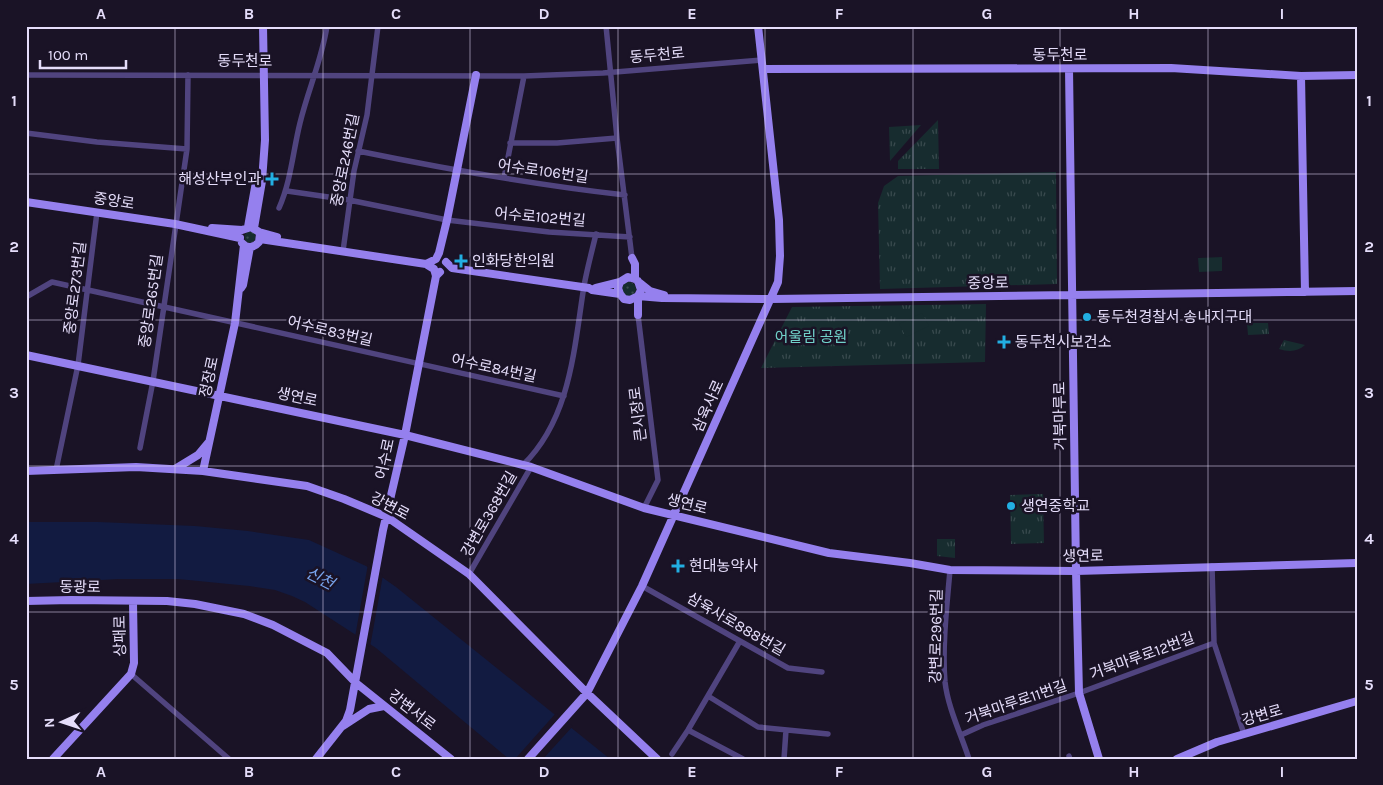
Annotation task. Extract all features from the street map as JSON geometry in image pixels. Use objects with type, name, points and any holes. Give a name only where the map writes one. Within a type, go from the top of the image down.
[{"type":"street","points":[[263,26],[264,75]]},
{"type":"street","points":[[279,208],[287,191],[300,121],[324,44],[327,26]]},
{"type":"street","points":[[373,75],[378,26]]},
{"type":"street","points":[[606,26],[616,138],[630,236],[632,268],[634,279],[641,290],[638,296],[639,311]]},
{"type":"street","name":"삼육사로","points":[[528,759],[587,693],[642,586],[778,282],[780,256],[779,220],[758,26]]},
{"type":"street","name":"동두천로","points":[[26,75],[524,76],[611,73],[762,60]]},
{"type":"street","name":"동두천로","points":[[763,69],[1171,68],[1301,76],[1357,75]]},
{"type":"street","name":"거북마루로","points":[[1069,69],[1079,693],[1100,759]]},
{"type":"street","name":"중앙로265번길","points":[[140,448],[153,381],[187,149],[188,75]]},
{"type":"street","name":"정장로","points":[[203,471],[235,323],[240,290],[239,280],[250,236],[256,182],[262,170],[265,140],[264,75]]},
{"type":"street","name":"중앙로246번길","points":[[343,250],[349,200],[367,115],[373,75]]},
{"type":"street","name":"어수로","points":[[316,759],[346,721],[350,710],[383,530],[441,265],[447,220],[476,75]]},
{"type":"street","points":[[504,178],[524,76]]},
{"type":"street","points":[[1301,76],[1305,292]]},
{"type":"street","points":[[26,133],[97,142],[187,149]]},
{"type":"street","points":[[510,143],[557,143],[616,138]]},
{"type":"street","points":[[358,151],[457,171]]},
{"type":"street","name":"어수로106번길","points":[[457,171],[552,187],[624,195]]},
{"type":"street","name":"어수로102번길","points":[[287,191],[349,200],[447,220],[549,232],[630,236]]},
{"type":"street","name":"중앙로","points":[[26,202],[343,250]]},
{"type":"street","name":"중앙로273번길","points":[[56,470],[78,366],[97,212]]},
{"type":"street","points":[[586,288],[596,234]]},
{"type":"street","points":[[343,250],[586,288],[603,288],[634,279],[650,291],[671,297]]},
{"type":"street","name":"어수로83번길","points":[[26,297],[52,282],[419,364]]},
{"type":"street","points":[[620,282],[618,288],[620,294],[624,299],[630,300],[636,305],[639,311]]},
{"type":"street","points":[[586,288],[620,294]]},
{"type":"street","name":"강변로368번길","points":[[469,574],[527,466],[550,428],[564,396],[572,369],[586,288]]},
{"type":"street","name":"중앙로","points":[[671,297],[771,299],[1357,291]]},
{"type":"street","points":[[630,300],[638,296],[653,298],[671,297]]},
{"type":"street","points":[[639,311],[653,298]]},
{"type":"street","name":"큰시장로","points":[[639,311],[658,480],[644,508]]},
{"type":"street","name":"생연로","points":[[26,355],[405,435],[527,466],[644,508],[829,553],[950,570],[1076,570],[1357,563]]},
{"type":"street","name":"어수로84번길","points":[[419,364],[564,396]]},
{"type":"street","points":[[175,469],[198,455],[209,442]]},
{"type":"street","name":"강변로","points":[[26,472],[136,467],[203,471],[307,486],[387,516],[469,574],[587,693],[657,759]]},
{"type":"street","points":[[1212,566],[1214,643],[1244,734]]},
{"type":"street","name":"강변로296번길","points":[[950,570],[946,610],[945,682],[969,759]]},
{"type":"street","name":"삼육사로888번길","points":[[642,586],[788,668],[822,672]]},
{"type":"street","name":"동광로","points":[[26,601],[133,602]]},
{"type":"street","points":[[133,602],[167,601],[186,603],[244,614],[273,625],[327,653],[356,683]]},
{"type":"street","name":"상패로","points":[[53,759],[131,674],[134,663],[133,602]]},
{"type":"street","points":[[672,754],[740,641]]},
{"type":"street","name":"거북마루로12번길","points":[[1079,693],[1214,643]]},
{"type":"street","points":[[131,674],[229,759]]},
{"type":"street","name":"강변서로","points":[[356,683],[451,759]]},
{"type":"street","name":"거북마루로11번길","points":[[961,734],[1079,693]]},
{"type":"street","points":[[708,696],[758,727],[828,734]]},
{"type":"street","name":"강변로","points":[[1177,759],[1217,742],[1357,701]]},
{"type":"street","points":[[341,727],[369,709],[384,706]]},
{"type":"street","points":[[688,730],[743,759]]},
{"type":"street","points":[[784,759],[786,730]]},
{"type":"green space","points":[[938,120],[939,169],[898,169],[898,161]]},
{"type":"green space","points":[[921,125],[890,161],[889,127]]},
{"type":"green space","points":[[1056,172],[1057,284],[880,289],[878,203],[884,186],[898,176]]},
{"type":"green space","points":[[250,231],[256,237],[250,243],[244,237]]},
{"type":"green space","points":[[1222,257],[1222,271],[1199,272],[1198,258]]},
{"type":"green space","points":[[629,282],[634,284],[636,289],[634,294],[629,296],[624,294],[622,289],[624,284]]},
{"type":"green space","name":"어울림 공원","points":[[986,304],[985,362],[761,368],[792,307]]},
{"type":"green space","points":[[922,313],[929,326],[906,337],[899,324]]},
{"type":"green space","points":[[1247,323],[1268,323],[1269,334],[1248,335]]},
{"type":"green space","points":[[1284,340],[1305,345],[1293,351],[1279,349]]},
{"type":"green space","points":[[1043,494],[1044,543],[1011,544],[1010,495]]},
{"type":"green space","points":[[937,539],[955,539],[955,558],[937,556]]},
{"type":"water","name":"신천","points":[[26,522],[98,522],[195,526],[309,540],[366,566],[396,587],[610,759],[509,759],[376,648],[305,602],[275,590],[178,579],[118,579],[26,584]]},
{"type":"pier","points":[[368,564],[383,575],[370,647],[355,637]]},
{"type":"pier","points":[[556,713],[573,726],[543,759],[515,759]]},
{"type":"place","name":"해성산부인과","points":[[272,179]]},
{"type":"place","name":"인화당한의원","points":[[461,261]]},
{"type":"place","name":"동두천경찰서 송내지구대","points":[[1087,317]]},
{"type":"place","name":"동두천시보건소","points":[[1004,342]]},
{"type":"place","name":"생연중학교","points":[[1011,506]]},
{"type":"place","name":"현대농약사","points":[[678,566]]}]
